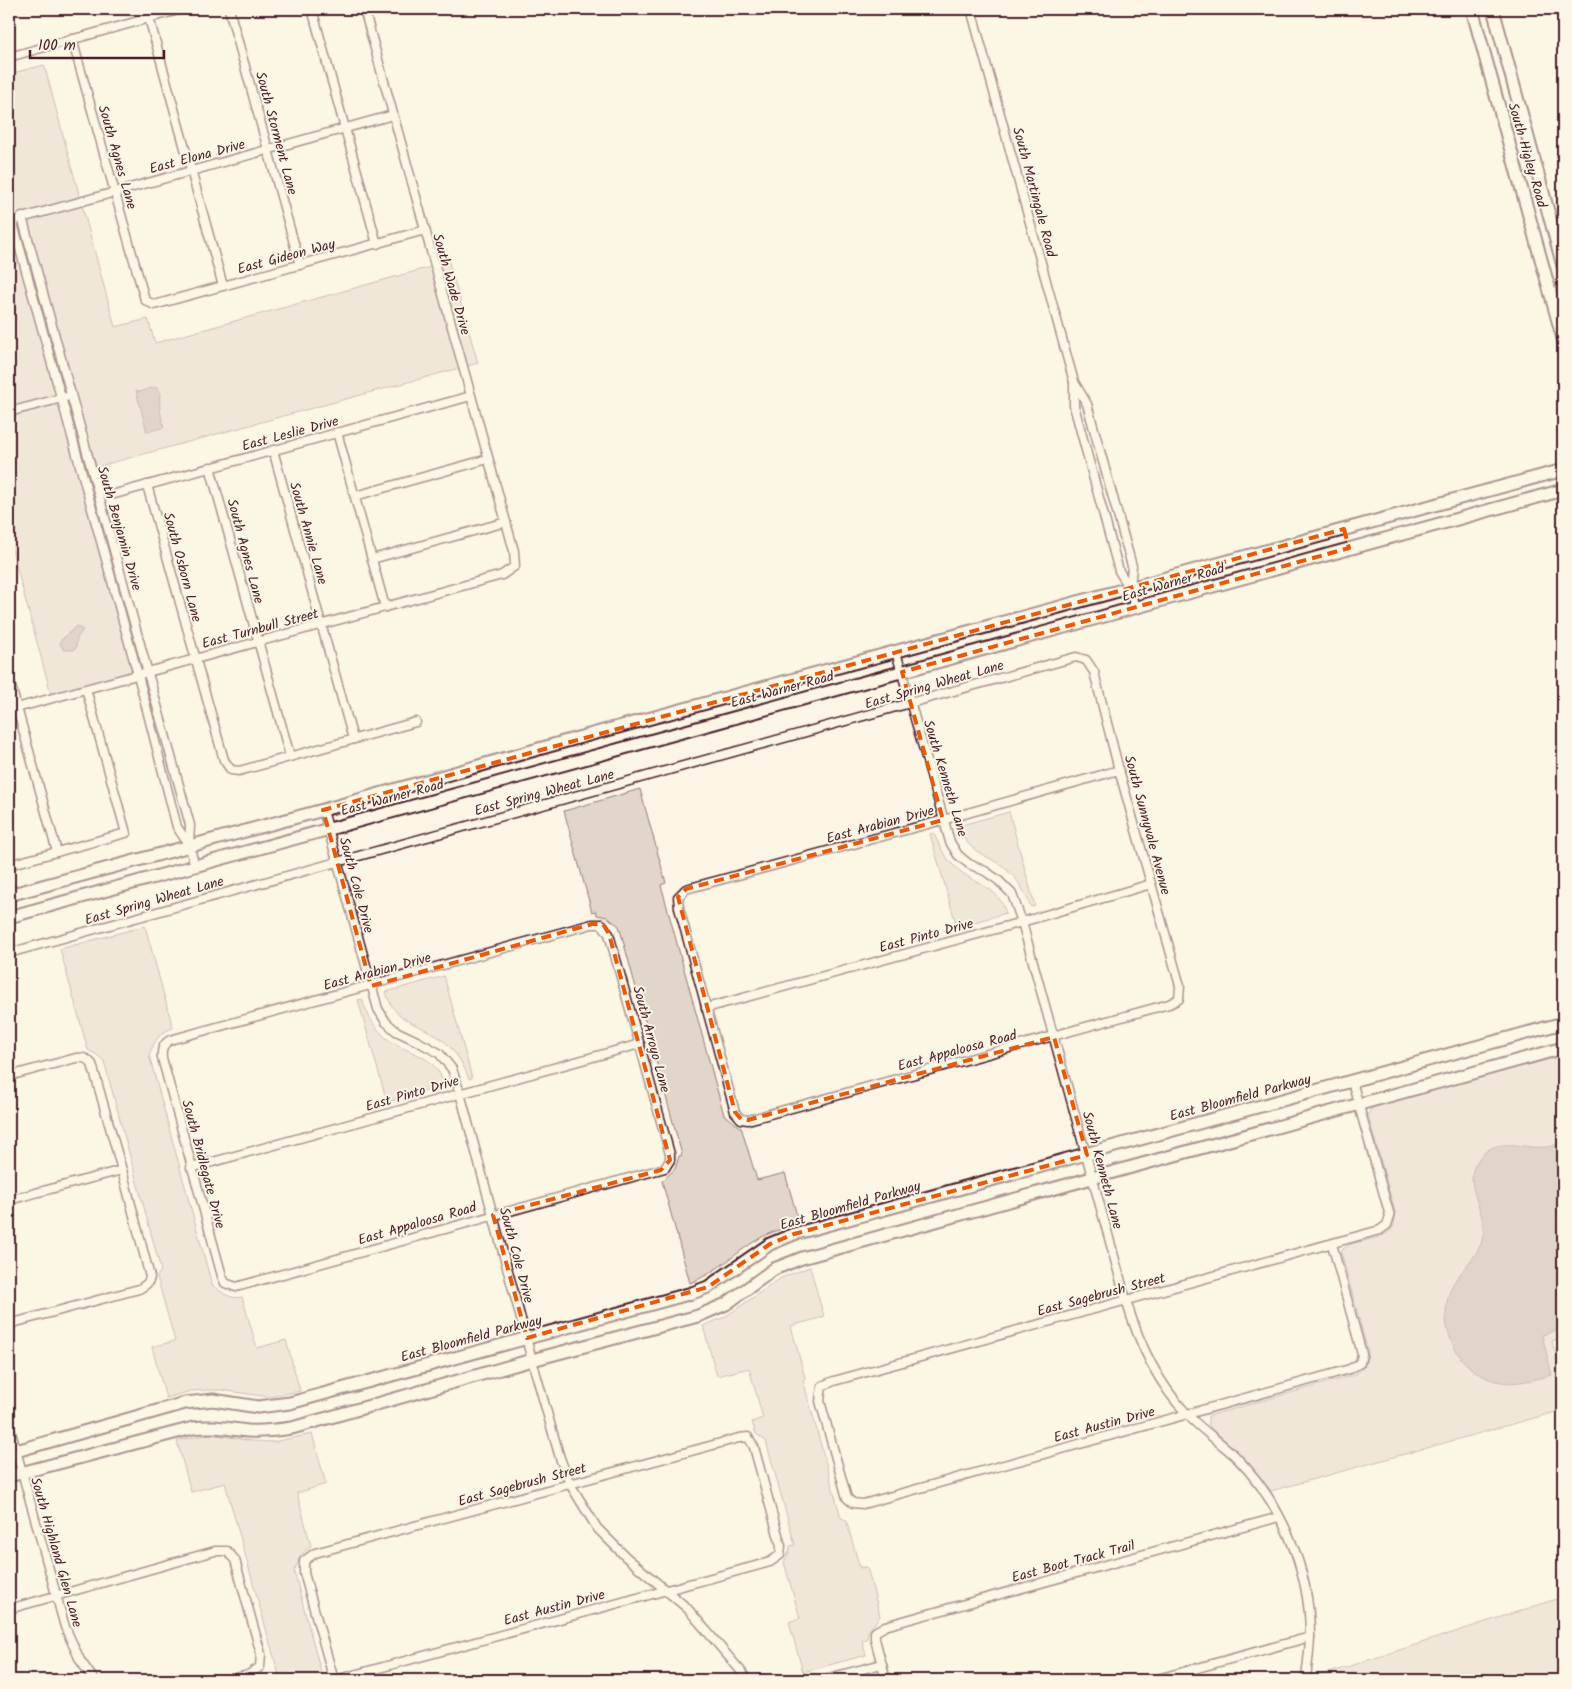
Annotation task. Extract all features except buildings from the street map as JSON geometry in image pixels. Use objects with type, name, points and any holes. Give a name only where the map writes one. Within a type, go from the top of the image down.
[{"type":"main road","name":"South Higley Road","points":[[1493,9],[1563,266]]},
{"type":"main road","name":"South Higley Road","points":[[1476,10],[1563,339]]},
{"type":"main road","name":"East Warner Road","points":[[9,895],[323,810],[574,739],[1130,589],[1344,528],[1563,470]]},
{"type":"main road","name":"East Warner Road","points":[[9,917],[1563,490]]},
{"type":"main road","points":[[1344,528],[1349,548]]},
{"type":"main road","points":[[574,739],[580,760]]},
{"type":"main road","name":"East Bloomfield Parkway","points":[[12,1452],[185,1403],[213,1400],[258,1407],[273,1406],[692,1293],[708,1288],[770,1244],[794,1234],[1563,1023]]},
{"type":"main road","points":[[9,1476],[193,1428],[216,1426],[248,1431],[292,1428],[532,1360],[698,1316],[726,1304],[774,1269],[793,1261],[1563,1048]]},
{"type":"street","points":[[9,56],[182,9]]},
{"type":"street","name":"South Storment Lane","points":[[229,9],[300,265]]},
{"type":"street","points":[[312,9],[377,244]]},
{"type":"street","name":"South Wade Drive","points":[[364,9],[514,551],[515,566]]},
{"type":"street","name":"South Martingale Road","points":[[971,9],[1074,382],[1087,404],[1132,566],[1130,589]]},
{"type":"street","points":[[149,18],[223,286]]},
{"type":"street","name":"South Agnes Lane","points":[[72,39],[145,300],[154,305]]},
{"type":"street","name":"East Elona Drive","points":[[11,221],[392,115]]},
{"type":"street","name":"South Benjamin Drive","points":[[22,217],[190,825],[189,846]]},
{"type":"street","name":"South Benjamin Drive","points":[[11,221],[138,675],[177,827],[189,846],[195,866]]},
{"type":"street","name":"East Gideon Way","points":[[154,305],[425,230]]},
{"type":"street","name":"South Martingale Road","points":[[1074,382],[1076,416],[1119,571],[1130,589],[1135,608]]},
{"type":"street","points":[[9,412],[70,396]]},
{"type":"street","name":"East Leslie Drive","points":[[115,494],[471,396]]},
{"type":"street","points":[[337,432],[385,607]]},
{"type":"street","name":"South Annie Lane","points":[[273,450],[353,739]]},
{"type":"street","points":[[354,496],[488,459]]},
{"type":"street","name":"South Agnes Lane","points":[[210,467],[290,756]]},
{"type":"street","name":"South Osborn Lane","points":[[147,485],[224,760],[231,770],[239,771],[290,756]]},
{"type":"street","points":[[372,559],[506,522]]},
{"type":"street","name":"East Turnbull Street","points":[[13,709],[502,575],[515,566]]},
{"type":"street","name":"South Kenneth Lane","points":[[896,652],[950,842],[958,855],[969,864],[985,871],[998,880],[1012,894],[1022,922],[1126,1300],[1142,1346],[1151,1364],[1187,1414],[1235,1456],[1251,1475],[1279,1517],[1295,1553],[1303,1578],[1309,1617],[1310,1637],[1306,1680]]},
{"type":"street","name":"East Spring Wheat Lane","points":[[9,953],[1076,657],[1086,660]]},
{"type":"street","name":"South Sunnyvale Avenue","points":[[1086,660],[1094,672],[1119,770],[1180,986],[1179,999]]},
{"type":"street","points":[[9,678],[13,709],[57,852]]},
{"type":"street","points":[[9,865],[126,833],[86,689]]},
{"type":"street","points":[[290,756],[416,722]]},
{"type":"street","name":"East Arabian Drive","points":[[706,1008],[679,908],[678,897],[686,889],[943,820],[1119,770]]},
{"type":"street","name":"South Cole Drive","points":[[323,810],[378,1009],[386,1022],[396,1031],[438,1053],[452,1069],[532,1360],[560,1458],[570,1484],[597,1528],[626,1557],[687,1608],[747,1680]]},
{"type":"street","name":"East Pinto Drive","points":[[706,1008],[1022,922],[1151,884]]},
{"type":"street","name":"East Arabian Drive","points":[[162,1047],[170,1040],[592,924],[602,924]]},
{"type":"street","name":"South Arroyo Lane","points":[[602,924],[610,934],[670,1154],[669,1164]]},
{"type":"street","name":"East Appaloosa Road","points":[[706,1008],[735,1112],[741,1119],[748,1120],[1054,1037],[1169,1004],[1179,999]]},
{"type":"street","name":"East Pinto Drive","points":[[192,1168],[640,1044]]},
{"type":"street","name":"South Bridlegate Drive","points":[[162,1047],[162,1058],[192,1168],[222,1276],[228,1286]]},
{"type":"street","points":[[9,1076],[81,1057],[87,1059],[94,1068],[150,1272],[149,1281],[138,1289],[9,1324]]},
{"type":"street","points":[[1352,1081],[1359,1105]]},
{"type":"street","name":"East Sagebrush Street","points":[[853,1503],[847,1498],[820,1401],[822,1386],[834,1381],[1332,1244],[1380,1230],[1387,1225],[1390,1216],[1359,1105]]},
{"type":"street","name":"East Appaloosa Road","points":[[228,1286],[236,1287],[661,1170],[669,1164]]},
{"type":"street","points":[[9,1200],[122,1170]]},
{"type":"street","name":"East Austin Drive","points":[[853,1503],[863,1504],[1350,1369],[1360,1363],[1362,1354],[1332,1244]]},
{"type":"street","name":"South Highland Glen Lane","points":[[9,1425],[12,1452],[22,1473],[56,1596],[71,1642],[80,1660],[94,1680]]},
{"type":"street","name":"East Sagebrush Street","points":[[334,1680],[304,1572],[304,1561],[315,1553],[738,1438],[748,1437],[754,1447],[781,1546],[780,1555]]},
{"type":"street","name":"East Boot Track Trail","points":[[882,1664],[875,1639],[876,1632],[885,1626],[1279,1517]]},
{"type":"street","points":[[9,1609],[215,1551],[227,1552],[236,1560],[261,1654],[260,1667],[248,1674],[227,1680]]},
{"type":"street","name":"East Austin Drive","points":[[334,1680],[770,1562],[780,1555]]},
{"type":"street","points":[[1154,1680],[1310,1637]]},
{"type":"street","points":[[821,1680],[882,1664],[886,1680]]},
{"type":"highlighted area","points":[[1344,529],[1349,548],[902,672],[943,820],[686,889],[678,897],[735,1112],[741,1119],[748,1120],[1054,1037],[1087,1155],[794,1234],[770,1244],[708,1287],[527,1338],[493,1215],[661,1170],[670,1160],[609,934],[603,924],[592,924],[371,986],[323,810]]},
{"type":"shaded area","points":[[44,65],[115,327],[148,319],[155,343],[449,262],[478,363],[96,467],[151,666],[51,694],[9,539],[9,74]]},
{"type":"shaded area","points":[[154,387],[160,392],[160,409],[164,427],[147,432],[136,391],[140,392]]},
{"type":"shaded area","points":[[76,626],[83,630],[77,638],[76,648],[64,650],[60,641]]},
{"type":"shaded area","points":[[640,789],[666,883],[661,885],[724,1115],[741,1127],[757,1180],[785,1173],[799,1223],[762,1237],[710,1273],[690,1283],[662,1181],[675,1169],[679,1156],[682,1155],[619,926],[607,917],[597,915],[596,911],[592,912],[564,811]]},
{"type":"shaded area","points":[[1009,812],[1035,906],[1031,907],[1021,886],[1010,873],[966,842],[958,826]]},
{"type":"shaded area","points":[[934,833],[949,861],[964,874],[994,893],[1006,913],[957,927],[930,834]]},
{"type":"shaded area","points":[[145,926],[173,1028],[164,1032],[158,1038],[149,1055],[212,1285],[222,1293],[238,1298],[242,1297],[257,1348],[286,1340],[300,1391],[269,1397],[222,1390],[207,1390],[191,1391],[166,1398],[152,1347],[175,1341],[157,1277],[161,1270],[104,1061],[88,1050],[60,949]]},
{"type":"shaded area","points":[[444,976],[472,1078],[469,1079],[463,1065],[451,1048],[434,1034],[404,1019],[394,1009],[386,992]]},
{"type":"shaded area","points":[[362,999],[368,1015],[382,1034],[394,1044],[428,1061],[435,1067],[444,1086],[387,1102],[358,1000]]},
{"type":"shaded area","points":[[1563,1053],[1563,1337],[1552,1341],[1563,1382],[1563,1410],[1271,1491],[1239,1453],[1210,1427],[1208,1416],[1354,1375],[1364,1366],[1368,1352],[1341,1252],[1351,1244],[1382,1236],[1394,1224],[1395,1212],[1368,1115],[1372,1107]]},
{"type":"shaded area","points":[[1563,1143],[1563,1329],[1542,1335],[1552,1375],[1519,1382],[1500,1382],[1473,1370],[1462,1360],[1454,1348],[1446,1320],[1446,1305],[1453,1284],[1473,1258],[1481,1245],[1483,1237],[1483,1226],[1472,1184],[1472,1174],[1475,1164],[1483,1154],[1497,1146],[1550,1147]]},
{"type":"shaded area","points":[[810,1267],[824,1317],[791,1326],[805,1378],[803,1380],[841,1518],[846,1520],[860,1568],[867,1567],[880,1616],[868,1632],[867,1639],[862,1641],[866,1655],[803,1672],[789,1622],[800,1618],[784,1562],[790,1546],[795,1545],[766,1441],[756,1434],[752,1422],[763,1418],[749,1368],[717,1376],[703,1326],[725,1317],[781,1278]]},
{"type":"shaded area","points":[[210,1434],[253,1441],[273,1442],[312,1434],[326,1484],[297,1493],[311,1546],[301,1555],[294,1571],[323,1680],[276,1680],[275,1677],[279,1675],[225,1483],[191,1492],[177,1441]]},
{"type":"shaded area","points":[[1563,1597],[1563,1680],[1307,1680]]}]
